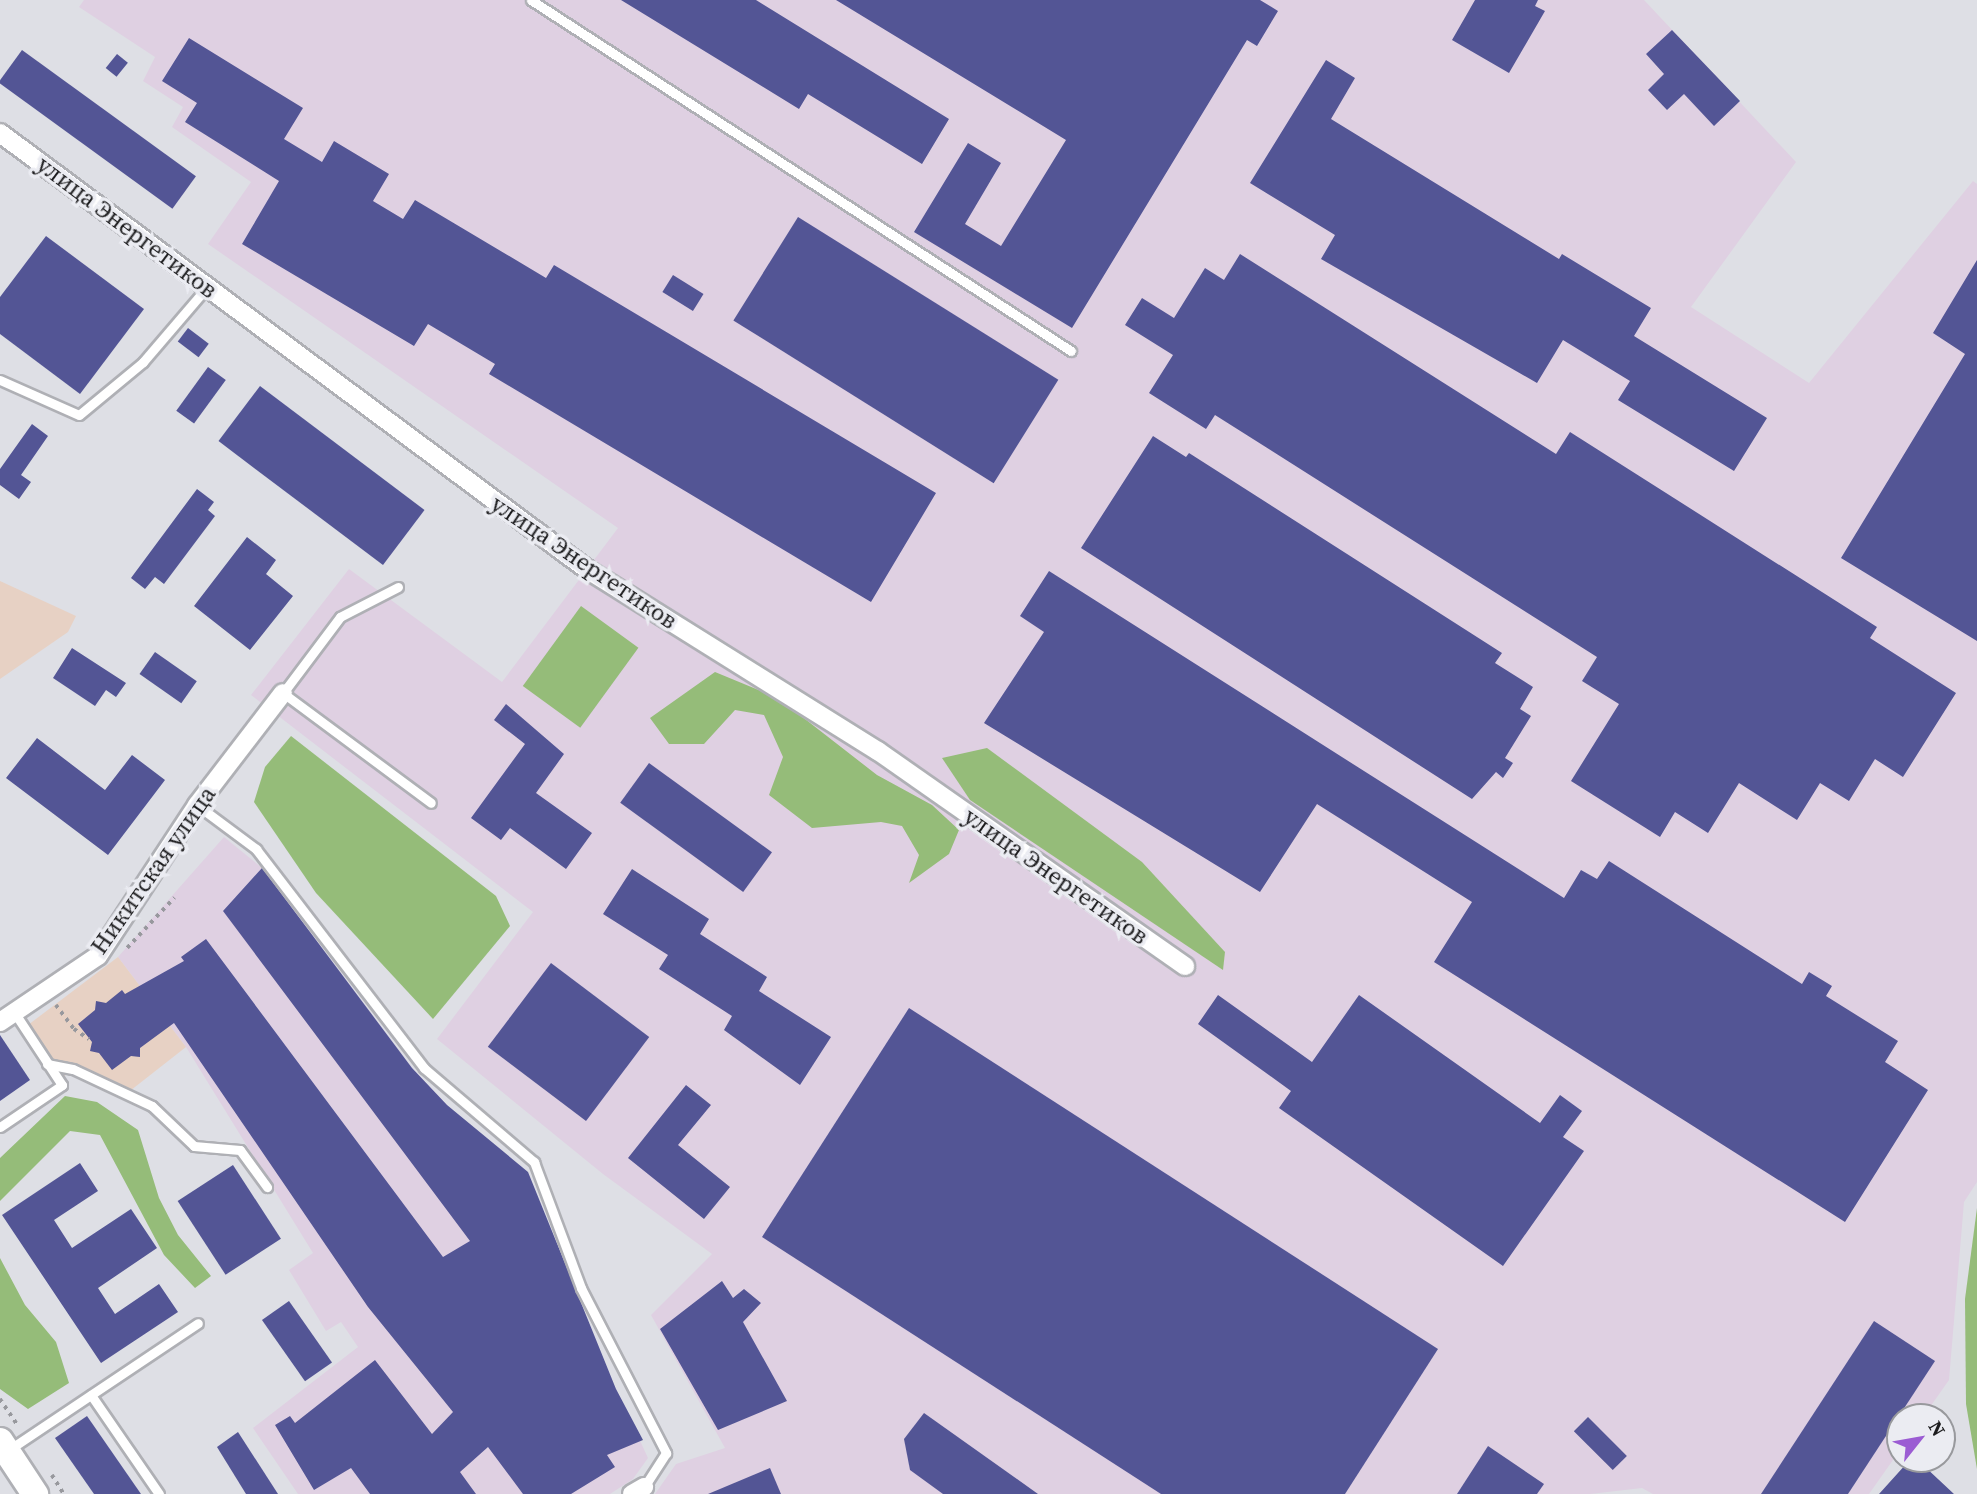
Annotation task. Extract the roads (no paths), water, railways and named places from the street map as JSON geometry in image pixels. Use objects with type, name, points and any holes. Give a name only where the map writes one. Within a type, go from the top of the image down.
[{"type":"main road","points":[[8,1447],[35,1494]]},
{"type":"street","name":"улица Энергетиков","points":[[0,133],[588,570],[878,751],[1185,967]]},
{"type":"street","name":"Никитская улица","points":[[7,1017],[98,956],[197,805],[283,693]]},
{"type":"lane","points":[[531,0],[1071,351]]},
{"type":"lane","points":[[0,380],[79,415],[143,362],[207,287]]},
{"type":"lane","points":[[398,587],[340,617],[283,693],[431,803]]},
{"type":"lane","points":[[197,805],[256,849],[424,1068],[534,1162],[581,1288],[666,1453],[638,1490]]},
{"type":"lane","points":[[0,1127],[62,1085],[7,1017]]},
{"type":"lane","points":[[47,1064],[74,1069],[152,1106],[194,1146],[240,1150],[267,1187]]},
{"type":"lane","points":[[8,1447],[198,1323]]},
{"type":"lane","points":[[91,1395],[159,1494]]}]
